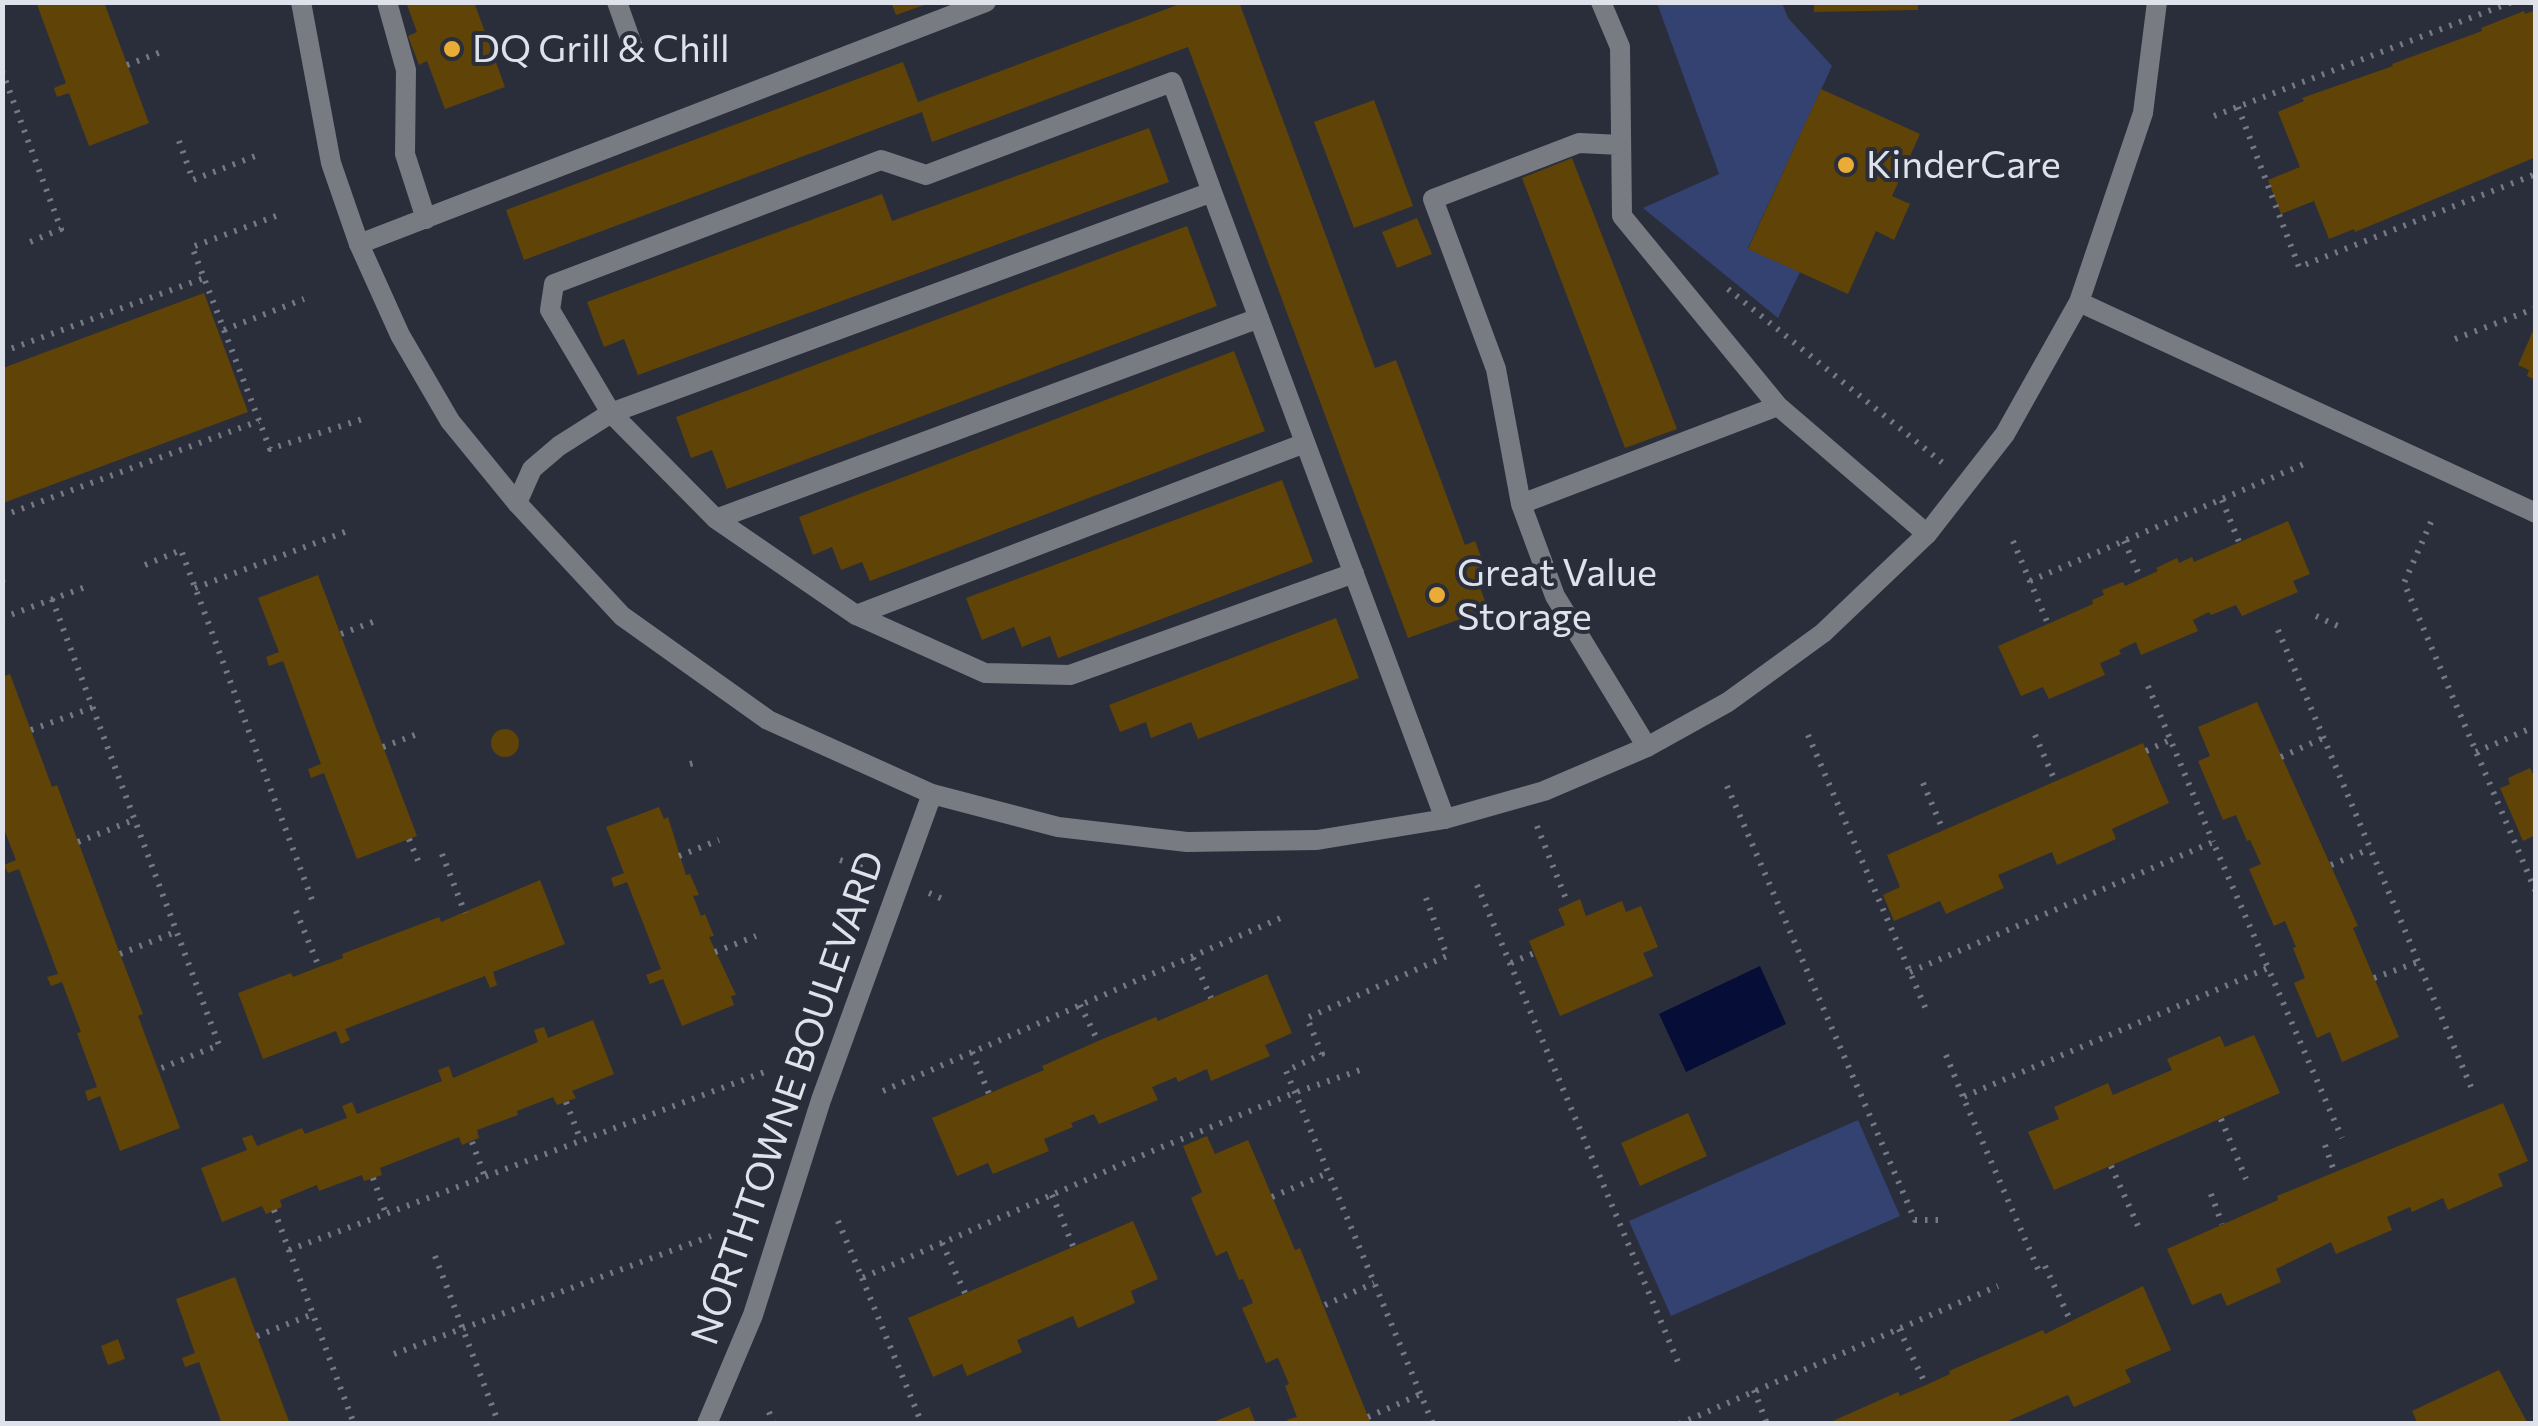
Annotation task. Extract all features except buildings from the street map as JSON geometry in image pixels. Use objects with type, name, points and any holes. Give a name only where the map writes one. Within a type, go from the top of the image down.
[{"type":"street","points":[[300,2],[331,163],[359,244],[400,335],[450,421],[516,502],[622,616],[768,720],[932,794],[1058,827],[1188,842],[1317,840],[1445,819],[1544,790],[1647,747],[1728,702],[1823,633],[1926,534],[2004,434],[2079,302],[2143,113],[2157,2]]},
{"type":"street","points":[[387,2],[406,70],[405,154],[426,219]]},
{"type":"street","points":[[617,2],[634,50]]},
{"type":"street","points":[[359,244],[986,2]]},
{"type":"street","points":[[1601,2],[1620,47],[1622,216],[1778,406],[1926,534]]},
{"type":"street","points":[[1354,573],[1070,674],[986,673],[856,616],[716,519],[611,414],[550,310],[554,284],[881,160],[926,175],[1172,82],[1212,192],[1354,573],[1445,819]]},
{"type":"street","points":[[1621,145],[1579,143],[1433,199],[1496,370],[1521,504],[1555,596],[1647,747]]},
{"type":"street","points":[[516,502],[532,469],[558,446],[611,414],[1212,192]]},
{"type":"street","points":[[2079,302],[2536,513]]},
{"type":"street","points":[[716,519],[1259,318]]},
{"type":"street","points":[[1521,504],[1778,406]]},
{"type":"street","points":[[856,616],[1305,443]]},
{"type":"street","name":"NORTHTOWNE BOULEVARD","points":[[707,1424],[759,1298],[821,1100],[932,794]]},
{"type":"path","points":[[2214,116],[2512,2]]},
{"type":"path","points":[[127,65],[166,50]]},
{"type":"path","points":[[2,72],[62,230],[30,242]]},
{"type":"path","points":[[2238,107],[2299,266],[2536,174]]},
{"type":"path","points":[[180,141],[194,180],[258,156]]},
{"type":"path","points":[[276,216],[192,246],[270,450],[363,419]]},
{"type":"path","points":[[1713,276],[1954,472]]},
{"type":"path","points":[[2,352],[204,278]]},
{"type":"path","points":[[224,330],[304,299]]},
{"type":"path","points":[[2455,339],[2536,308]]},
{"type":"path","points":[[2,516],[259,422]]},
{"type":"path","points":[[2030,581],[2304,464]]},
{"type":"path","points":[[2222,500],[2239,542]]},
{"type":"path","points":[[2431,522],[2404,583],[2536,892]]},
{"type":"path","points":[[195,588],[346,532]]},
{"type":"path","points":[[2012,541],[2048,624]]},
{"type":"path","points":[[2124,541],[2141,579]]},
{"type":"path","points":[[145,565],[181,550],[314,905]]},
{"type":"path","points":[[2,618],[88,586]]},
{"type":"path","points":[[52,599],[219,1045],[158,1069]]},
{"type":"path","points":[[2316,616],[2340,627]]},
{"type":"path","points":[[340,634],[378,620]]},
{"type":"path","points":[[2278,630],[2474,1094]]},
{"type":"path","points":[[2148,686],[2342,1138]]},
{"type":"path","points":[[31,730],[94,707]]},
{"type":"path","points":[[2476,752],[2534,727],[2536,736]]},
{"type":"path","points":[[383,747],[420,733]]},
{"type":"path","points":[[1808,735],[1928,1014]]},
{"type":"path","points":[[2034,735],[2055,781]]},
{"type":"path","points":[[2281,757],[2323,738]]},
{"type":"path","points":[[2146,751],[2170,740]]},
{"type":"path","points":[[1923,782],[1943,830]]},
{"type":"path","points":[[1727,786],[1915,1220],[1944,1220]]},
{"type":"path","points":[[78,842],[136,819]]},
{"type":"path","points":[[409,839],[419,863]]},
{"type":"path","points":[[679,856],[719,840]]},
{"type":"path","points":[[1542,842],[1568,904]]},
{"type":"path","points":[[1910,972],[2213,842]]},
{"type":"path","points":[[2331,865],[2370,850]]},
{"type":"path","points":[[442,854],[466,913]]},
{"type":"path","points":[[840,860],[864,868]]},
{"type":"path","points":[[1477,885],[1678,1362]]},
{"type":"path","points":[[928,892],[947,900]]},
{"type":"path","points":[[1426,898],[1448,956],[1307,1018],[1322,1054],[1286,1071],[1434,1424]]},
{"type":"path","points":[[296,912],[319,967]]},
{"type":"path","points":[[883,1090],[1283,917]]},
{"type":"path","points":[[120,954],[178,932]]},
{"type":"path","points":[[715,952],[756,936]]},
{"type":"path","points":[[1511,963],[1534,953]]},
{"type":"path","points":[[1194,958],[1211,998]]},
{"type":"path","points":[[2374,978],[2418,962]]},
{"type":"path","points":[[1962,1097],[2268,968]]},
{"type":"path","points":[[1080,1005],[1098,1042]]},
{"type":"path","points":[[972,1052],[989,1094]]},
{"type":"path","points":[[1946,1055],[2041,1268],[2071,1322]]},
{"type":"path","points":[[862,1278],[1294,1092],[1364,1068]]},
{"type":"path","points":[[289,1250],[770,1070]]},
{"type":"path","points":[[566,1102],[581,1141]]},
{"type":"path","points":[[2220,1119],[2246,1179]]},
{"type":"path","points":[[472,1142],[485,1176]]},
{"type":"path","points":[[2324,1145],[2334,1171]]},
{"type":"path","points":[[2111,1166],[2138,1226]]},
{"type":"path","points":[[1272,1197],[1328,1173]]},
{"type":"path","points":[[373,1178],[386,1214]]},
{"type":"path","points":[[2212,1194],[2222,1224]]},
{"type":"path","points":[[1052,1195],[1073,1246]]},
{"type":"path","points":[[274,1210],[354,1424]]},
{"type":"path","points":[[838,1221],[922,1424]]},
{"type":"path","points":[[394,1354],[712,1236]]},
{"type":"path","points":[[942,1242],[965,1293]]},
{"type":"path","points":[[435,1256],[499,1424]]},
{"type":"path","points":[[1325,1305],[1374,1283]]},
{"type":"path","points":[[1679,1424],[1998,1286]]},
{"type":"path","points":[[257,1336],[313,1314]]},
{"type":"path","points":[[1899,1329],[1926,1385]]},
{"type":"path","points":[[1754,1390],[1767,1424]]},
{"type":"path","points":[[1368,1417],[1421,1394]]},
{"type":"path","points":[[769,1412],[774,1424]]},
{"type":"shaded area","points":[[1657,3],[1782,3],[1788,18],[1832,66],[1748,248],[1800,272],[1778,318],[1643,208],[1719,174]]},
{"type":"shaded area","points":[[1760,966],[1786,1024],[1686,1072],[1659,1014]]},
{"type":"shaded area","points":[[1858,1120],[1900,1216],[1671,1316],[1629,1221]]},
{"type":"place","name":"DQ Grill & Chill","points":[[452,49]]},
{"type":"place","name":"KinderCare","points":[[1846,165]]},
{"type":"place","name":"Great Value Storage","points":[[1437,595]]}]
